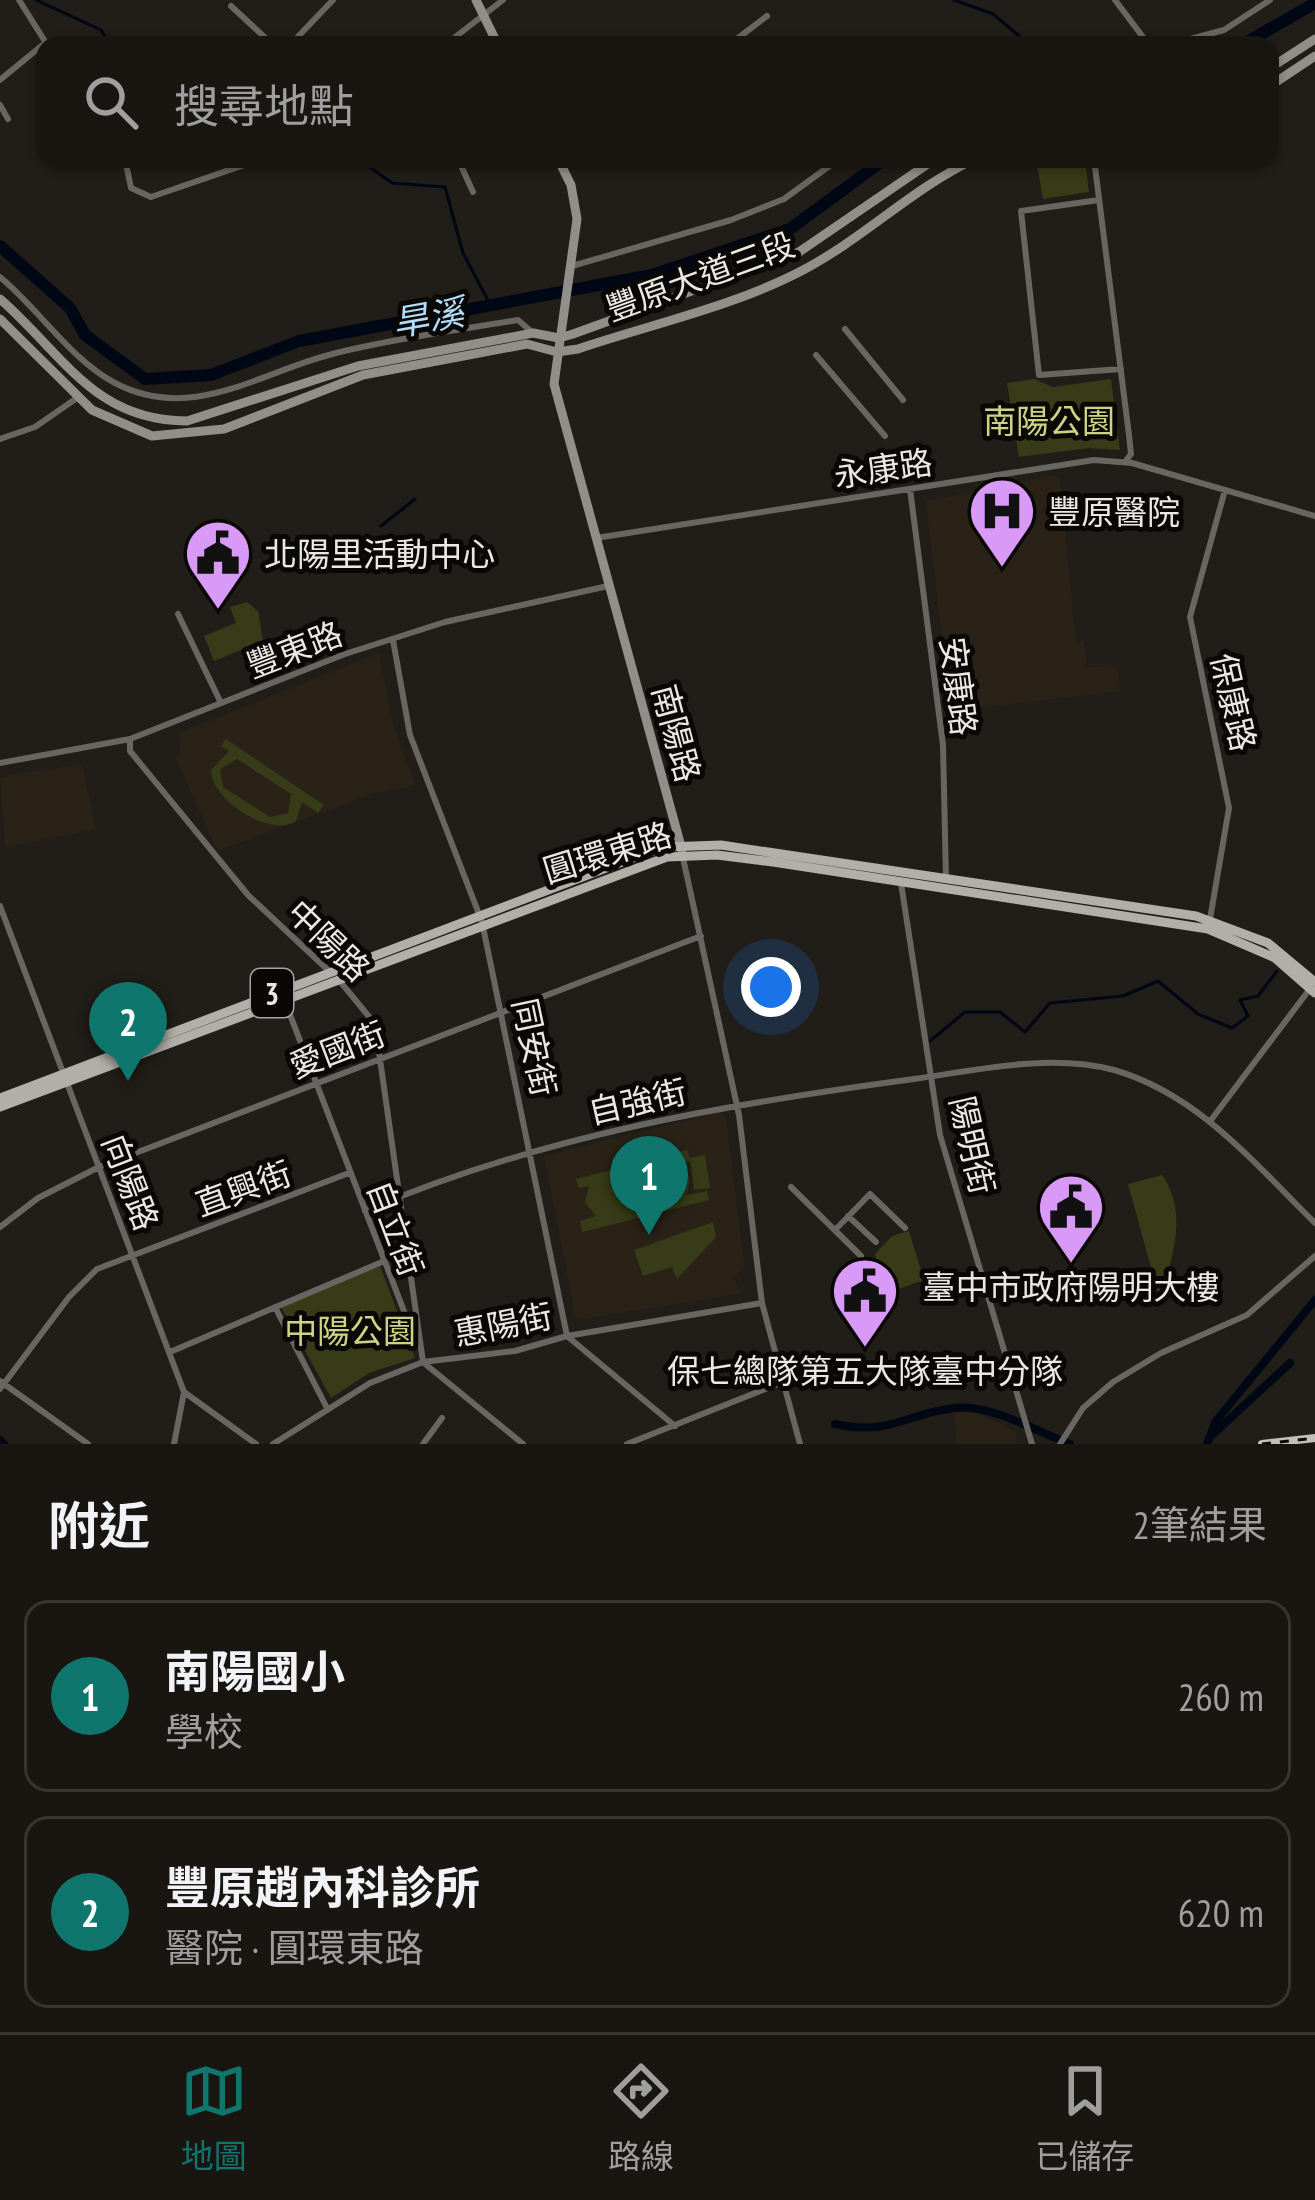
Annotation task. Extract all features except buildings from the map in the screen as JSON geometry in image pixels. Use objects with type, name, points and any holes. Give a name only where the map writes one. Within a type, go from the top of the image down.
[{"type":"main road","name":"圓環東路","points":[[0,1107],[481,918],[681,850],[722,845],[901,879],[1209,924],[1268,943],[1314,986]]},
{"type":"main road","name":"圓環東路","points":[[0,1098],[66,1078]]},
{"type":"street","points":[[19,0],[42,36]]},
{"type":"street","points":[[299,36],[333,0]]},
{"type":"street","points":[[476,0],[494,36]]},
{"type":"street","points":[[456,36],[503,0]]},
{"type":"street","points":[[1115,0],[1142,36]]},
{"type":"street","points":[[1202,36],[1225,30],[1270,0]]},
{"type":"street","points":[[231,6],[263,36]]},
{"type":"street","points":[[741,36],[767,16]]},
{"type":"street","points":[[1279,62],[1315,39]]},
{"type":"street","points":[[1,77],[36,52]]},
{"type":"street","points":[[1279,80],[1315,56]]},
{"type":"street","points":[[0,105],[8,119]]},
{"type":"street","points":[[127,168],[131,188],[152,197],[235,168]]},
{"type":"street","points":[[462,168],[473,192]]},
{"type":"street","points":[[561,168],[577,208],[570,268],[731,220],[784,199],[826,168]]},
{"type":"street","name":"豐原大道三段","points":[[559,338],[799,252],[922,168]]},
{"type":"street","name":"豐原大道三段","points":[[557,352],[800,272],[959,168]]},
{"type":"street","points":[[1095,168],[1131,454],[1125,462]]},
{"type":"street","points":[[1099,200],[1021,211],[1027,299],[1039,375],[1121,368]]},
{"type":"street","name":"南陽路","points":[[570,268],[554,384],[701,936],[736,1102],[762,1303],[800,1444]]},
{"type":"street","points":[[0,277],[88,364],[125,387],[158,398],[204,398],[334,353],[462,329],[518,320],[533,333]]},
{"type":"street","points":[[0,299],[97,394],[121,410],[157,421],[220,413],[358,366],[533,333],[559,338]]},
{"type":"street","points":[[0,319],[77,398],[137,431],[193,436],[363,375],[527,344],[557,352]]},
{"type":"street","points":[[845,329],[903,400]]},
{"type":"street","points":[[816,355],[885,436]]},
{"type":"street","points":[[0,439],[35,427],[77,398]]},
{"type":"street","name":"永康路","points":[[596,538],[1046,466],[1125,462],[1315,516]]},
{"type":"street","name":"安康路","points":[[910,489],[944,745],[946,886]]},
{"type":"street","name":"保康路","points":[[1209,924],[1229,808],[1190,617],[1225,490]]},
{"type":"street","name":"豐東路","points":[[0,763],[130,739],[445,622],[608,586]]},
{"type":"street","points":[[178,614],[221,703]]},
{"type":"street","name":"同安街","points":[[393,640],[410,736],[481,918],[568,1336]]},
{"type":"street","name":"中陽路","points":[[130,739],[130,751],[248,896],[332,974],[375,1024],[395,1198],[423,1362]]},
{"type":"street","name":"陽明街","points":[[901,879],[930,1077],[959,1210],[1033,1444]]},
{"type":"street","name":"向陽路","points":[[0,906],[50,1049],[66,1078],[184,1392]]},
{"type":"street","name":"愛國街","points":[[0,1227],[38,1198],[99,1167],[701,936]]},
{"type":"street","points":[[1210,1120],[1314,986]]},
{"type":"street","name":"自立街","points":[[282,994],[423,1362],[523,1444]]},
{"type":"street","name":"自強街","points":[[365,1211],[532,1149],[736,1102],[1052,1063],[1105,1069],[1154,1085],[1210,1120],[1315,1223]]},
{"type":"street","name":"直興街","points":[[2,1384],[82,1280],[133,1254],[350,1173]]},
{"type":"street","points":[[791,1187],[861,1256]]},
{"type":"street","points":[[836,1229],[870,1194],[905,1228]]},
{"type":"street","points":[[848,1216],[876,1242]]},
{"type":"street","points":[[1060,1444],[1083,1408],[1113,1382],[1161,1353],[1247,1315],[1315,1256]]},
{"type":"street","points":[[170,1352],[382,1262]]},
{"type":"street","name":"惠陽街","points":[[273,1444],[327,1408],[423,1362],[515,1351],[568,1336],[762,1303]]},
{"type":"street","points":[[275,1307],[327,1408]]},
{"type":"street","points":[[568,1336],[675,1426]]},
{"type":"street","points":[[627,1444],[783,1382]]},
{"type":"street","points":[[2,1384],[88,1444]]},
{"type":"street","points":[[174,1444],[184,1392],[256,1444]]},
{"type":"street","points":[[423,1444],[442,1418]]},
{"type":"shaded area","name":"豐原醫院","points":[[1054,475],[1060,479],[1076,642],[1084,641],[1087,667],[1117,666],[1121,691],[950,711],[926,501]]},
{"type":"shaded area","points":[[379,653],[394,729],[416,785],[372,794],[217,851],[175,757],[180,754],[179,733]]},
{"type":"shaded area","points":[[82,764],[96,829],[5,847],[0,777]]},
{"type":"shaded area","points":[[720,1112],[726,1117],[744,1267],[734,1278],[742,1293],[576,1320],[544,1156]]},
{"type":"shaded area","points":[[971,1411],[1016,1431],[1017,1444],[956,1444],[954,1412]]},
{"type":"green space","points":[[1038,168],[1086,168],[1089,192],[1043,199]]},
{"type":"green space","name":"南陽公園","points":[[1034,379],[1053,387],[1111,379],[1120,450],[1089,448],[1019,457],[1007,383]]},
{"type":"green space","points":[[247,602],[258,611],[263,641],[214,661],[204,636],[236,623],[230,607]]},
{"type":"green space","points":[[226,739],[324,805],[318,813],[302,802],[296,821],[285,825],[244,813],[214,782],[211,770],[229,751],[221,746]],"holes":[[[237,759],[291,794],[288,813],[270,817],[223,787],[220,769]]]},
{"type":"green space","points":[[687,1150],[690,1158],[705,1155],[710,1188],[694,1190],[690,1161],[681,1163],[690,1179],[687,1195],[707,1191],[709,1200],[582,1232],[580,1221],[596,1216],[585,1202],[589,1186],[579,1188],[576,1179]]},
{"type":"green space","points":[[1162,1175],[1175,1204],[1176,1220],[1160,1300],[1128,1184]]},
{"type":"green space","points":[[713,1222],[716,1237],[677,1279],[672,1267],[643,1276],[634,1250]]},
{"type":"green space","points":[[909,1231],[924,1280],[887,1293],[875,1254],[892,1236]]},
{"type":"green space","name":"中陽公園","points":[[380,1266],[415,1358],[369,1373],[331,1398],[281,1307]]},
{"type":"waterway","points":[[36,0],[101,30],[105,36]]},
{"type":"waterway","points":[[954,0],[993,14],[1019,36]]},
{"type":"waterway","name":"旱溪","points":[[1258,36],[1315,3]]},
{"type":"waterway","points":[[371,168],[392,183],[445,187],[463,253],[491,306]]},
{"type":"waterway","name":"旱溪","points":[[0,246],[70,308],[85,335],[145,379],[211,375],[299,341],[652,275],[790,229],[873,168]]},
{"type":"waterway","points":[[381,526],[415,499]]},
{"type":"waterway","points":[[930,1041],[965,1012],[1000,1012],[1025,1032],[1050,1003],[1123,996],[1158,981],[1198,1014],[1232,1028],[1248,1016],[1240,1000],[1258,996],[1277,971]]},
{"type":"waterway","points":[[1207,1444],[1216,1421],[1315,1300]]},
{"type":"waterway","points":[[1210,1437],[1290,1363]]},
{"type":"waterway","points":[[835,1424],[884,1426],[968,1408],[998,1414],[1070,1444]]},
{"type":"waterway","points":[[0,1440],[4,1444]]},
{"type":"railway","points":[[1262,1444],[1315,1438]]},
{"type":"place","name":"豐原醫院","points":[[1002,570]]},
{"type":"place","name":"北陽里活動中心","points":[[218,612]]},
{"type":"place","name":"豐原趙內科診所","points":[[128,1081]]},
{"type":"place","name":"南陽國小","points":[[649,1235]]},
{"type":"place","name":"臺中市政府陽明大樓","points":[[1071,1266]]},
{"type":"place","name":"保七總隊第五大隊臺中分隊","points":[[865,1350]]}]
